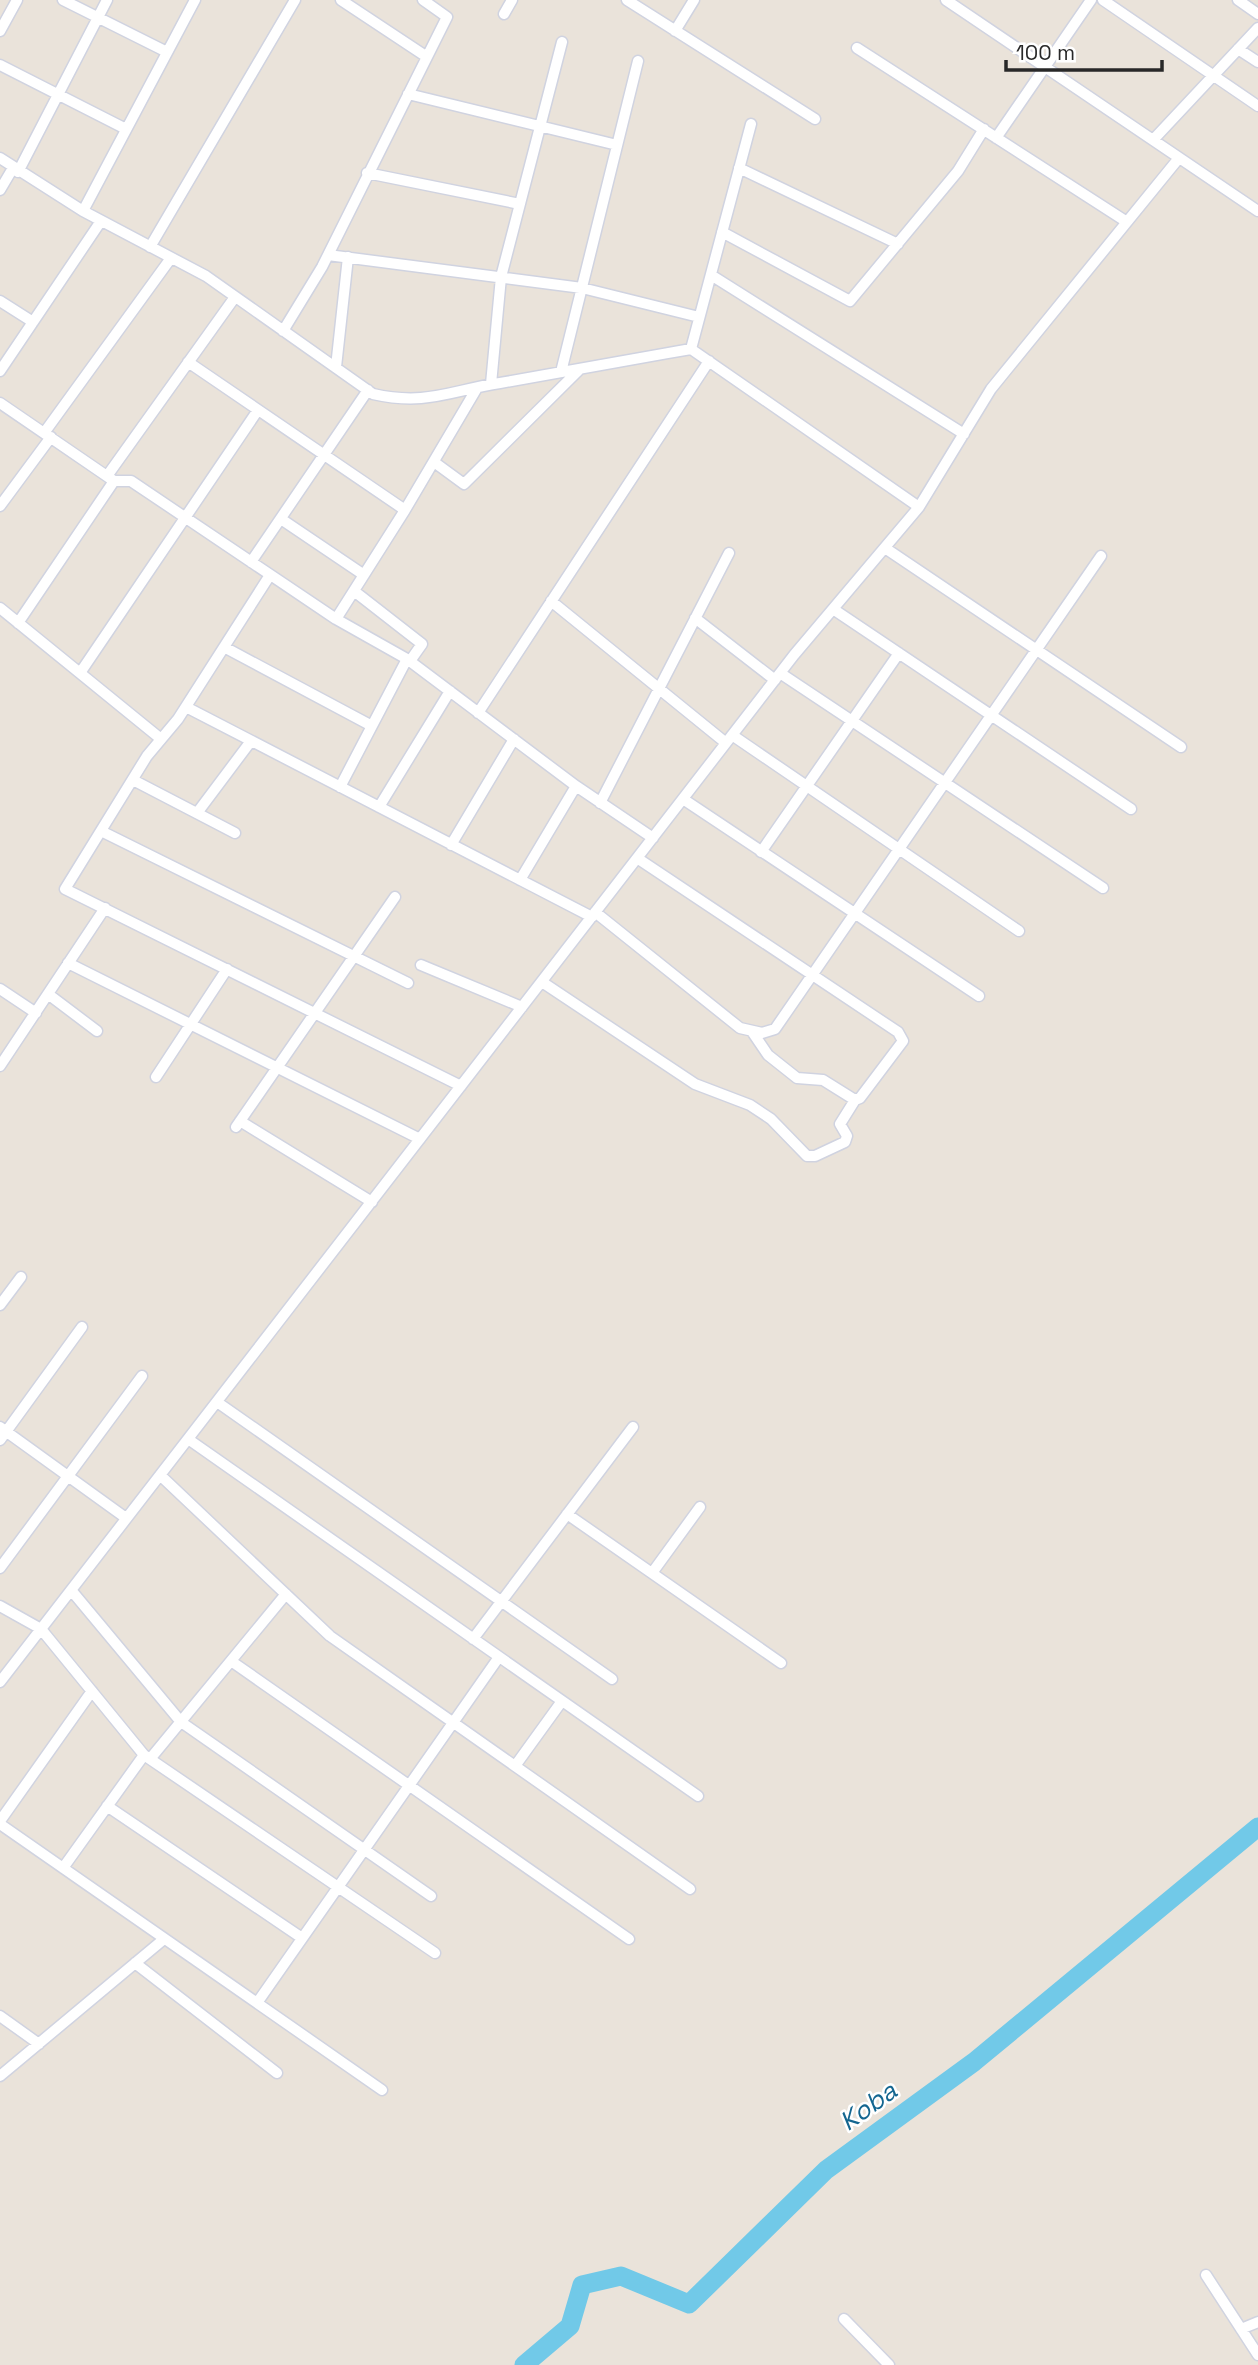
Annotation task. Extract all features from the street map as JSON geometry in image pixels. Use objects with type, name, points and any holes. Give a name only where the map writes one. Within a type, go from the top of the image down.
[{"type":"street","points":[[0,31],[17,0]]},
{"type":"street","points":[[63,0],[167,52]]},
{"type":"street","points":[[0,190],[16,170],[107,0]]},
{"type":"street","points":[[83,211],[195,0]]},
{"type":"street","points":[[150,247],[295,0]]},
{"type":"street","points":[[341,0],[427,57]]},
{"type":"street","points":[[283,331],[328,254],[447,17],[440,5],[423,0]]},
{"type":"street","points":[[504,14],[512,0]]},
{"type":"street","points":[[627,0],[815,118]]},
{"type":"street","points":[[675,30],[694,0]]},
{"type":"street","points":[[946,0],[1258,211]]},
{"type":"street","points":[[996,138],[1091,0]]},
{"type":"street","points":[[1103,0],[1258,106]]},
{"type":"street","points":[[1238,0],[1258,14]]},
{"type":"street","points":[[1153,140],[1258,28]]},
{"type":"street","points":[[491,384],[501,277],[562,42]]},
{"type":"street","points":[[857,48],[1127,222]]},
{"type":"street","points":[[1238,49],[1258,62]]},
{"type":"street","points":[[561,372],[638,61]]},
{"type":"street","points":[[0,65],[126,129]]},
{"type":"street","points":[[408,94],[617,145]]},
{"type":"street","points":[[691,349],[751,124]]},
{"type":"street","points":[[722,232],[850,301],[958,172],[984,129]]},
{"type":"street","points":[[0,158],[83,211],[171,258],[235,297],[368,390],[401,400],[429,400],[491,384],[691,349],[919,507]]},
{"type":"street","points":[[0,1682],[729,739],[919,507],[992,390],[1180,158]]},
{"type":"street","points":[[739,168],[898,244]]},
{"type":"street","points":[[367,173],[520,204]]},
{"type":"street","points":[[0,372],[101,221]]},
{"type":"street","points":[[328,254],[582,288],[699,317]]},
{"type":"street","points":[[336,368],[348,257]]},
{"type":"street","points":[[0,506],[171,258]]},
{"type":"street","points":[[710,275],[964,434]]},
{"type":"street","points":[[18,622],[188,362],[235,297]]},
{"type":"street","points":[[0,301],[33,322]]},
{"type":"street","points":[[478,713],[709,361]]},
{"type":"street","points":[[188,362],[405,510]]},
{"type":"street","points":[[434,462],[464,484],[580,369]]},
{"type":"street","points":[[336,619],[405,510],[477,388]]},
{"type":"street","points":[[251,562],[368,390]]},
{"type":"street","points":[[0,402],[111,478],[131,481],[336,619],[409,660],[576,786],[653,838]]},
{"type":"street","points":[[80,673],[258,410]]},
{"type":"street","points":[[281,519],[364,575]]},
{"type":"street","points":[[885,548],[1181,747]]},
{"type":"street","points":[[600,803],[729,553]]},
{"type":"street","points":[[186,707],[451,845],[593,915],[740,1028],[753,1033],[775,1029],[1101,556]]},
{"type":"street","points":[[270,575],[186,707],[133,780],[65,889],[461,1086]]},
{"type":"street","points":[[340,787],[409,660],[422,644],[354,591]]},
{"type":"street","points":[[551,601],[659,688],[729,739],[807,786],[1019,931]]},
{"type":"street","points":[[0,608],[161,739]]},
{"type":"street","points":[[833,609],[1131,809]]},
{"type":"street","points":[[695,618],[778,677],[852,721],[1103,888]]},
{"type":"street","points":[[224,647],[372,726]]},
{"type":"street","points":[[761,852],[899,653]]},
{"type":"street","points":[[379,807],[450,691]]},
{"type":"street","points":[[451,845],[514,739]]},
{"type":"street","points":[[197,813],[251,741]]},
{"type":"street","points":[[133,780],[235,833]]},
{"type":"street","points":[[520,880],[576,786]]},
{"type":"street","points":[[683,799],[979,996]]},
{"type":"street","points":[[101,831],[408,983]]},
{"type":"street","points":[[542,982],[695,1084],[750,1105],[771,1119],[807,1156],[815,1156],[845,1142],[847,1136],[840,1124],[855,1100],[860,1098],[900,1050],[904,1041],[902,1035],[814,973],[637,858]]},
{"type":"street","points":[[372,1202],[238,1124],[395,897]]},
{"type":"street","points":[[0,1066],[105,908]]},
{"type":"street","points":[[68,964],[420,1139]]},
{"type":"street","points":[[421,965],[522,1007]]},
{"type":"street","points":[[156,1077],[227,969]]},
{"type":"street","points":[[0,989],[36,1013]]},
{"type":"street","points":[[48,994],[97,1031]]},
{"type":"street","points":[[753,1033],[768,1055],[797,1078],[823,1080],[855,1100]]},
{"type":"street","points":[[0,1305],[21,1277]]},
{"type":"street","points":[[82,1326],[2,1433],[127,1518]]},
{"type":"street","points":[[0,1568],[142,1376]]},
{"type":"street","points":[[217,1402],[611,1679]]},
{"type":"street","points":[[473,1639],[633,1427]]},
{"type":"street","points":[[188,1439],[698,1796]]},
{"type":"street","points":[[160,1475],[330,1636],[690,1889]]},
{"type":"street","points":[[652,1573],[700,1507]]},
{"type":"street","points":[[567,1514],[781,1663]]},
{"type":"street","points":[[71,1590],[181,1722],[431,1896]]},
{"type":"street","points":[[63,1868],[107,1806],[147,1757],[181,1722],[286,1594]]},
{"type":"street","points":[[0,1606],[41,1629],[147,1757],[435,1953]]},
{"type":"street","points":[[257,2003],[499,1657]]},
{"type":"street","points":[[231,1661],[629,1940]]},
{"type":"street","points":[[92,1691],[0,1823],[382,2090]]},
{"type":"street","points":[[515,1766],[562,1701]]},
{"type":"street","points":[[107,1806],[302,1938]]},
{"type":"street","points":[[0,2076],[164,1939]]},
{"type":"street","points":[[135,1963],[277,2073]]},
{"type":"street","points":[[0,2016],[39,2044]]},
{"type":"street","points":[[1206,2275],[1258,2356]]},
{"type":"street","points":[[844,2319],[889,2365]]},
{"type":"street","points":[[1241,2329],[1258,2322]]},
{"type":"waterway","name":"Koba","points":[[524,2365],[570,2326],[582,2285],[621,2276],[689,2304],[826,2170],[974,2062],[1258,1827]]}]
